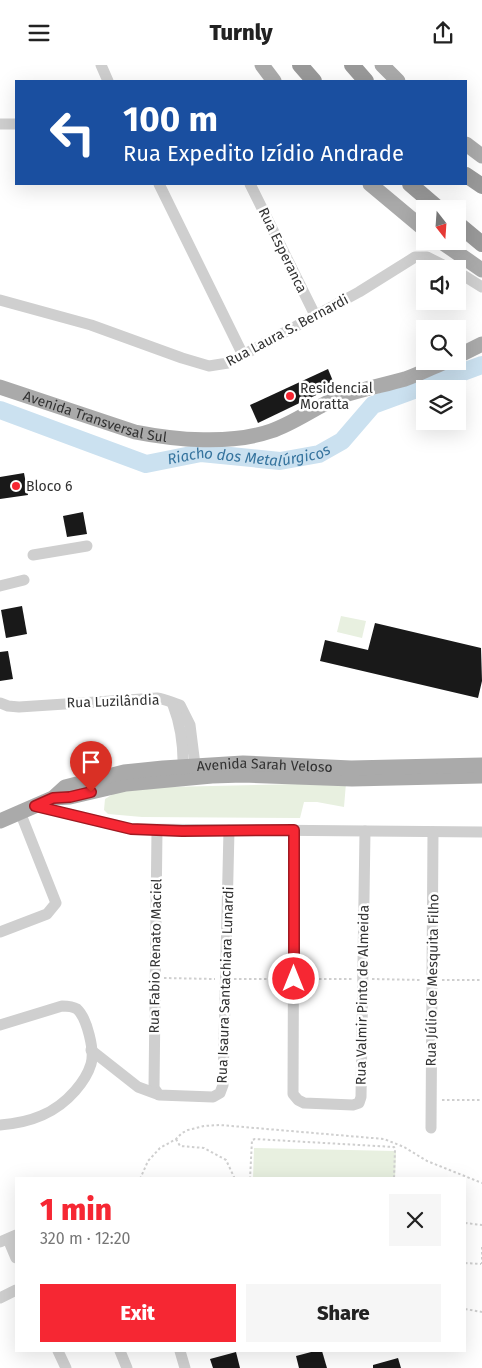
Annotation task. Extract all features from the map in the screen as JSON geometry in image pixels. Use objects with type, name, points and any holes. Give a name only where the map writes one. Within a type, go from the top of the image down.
[{"type":"highway","points":[[300,65],[313,80]]},
{"type":"highway","points":[[352,65],[365,80]]},
{"type":"highway","points":[[467,176],[482,186]]},
{"type":"highway","points":[[411,185],[428,200]]},
{"type":"highway","points":[[466,230],[482,243]]},
{"type":"main road","points":[[262,65],[273,80]]},
{"type":"main road","points":[[382,65],[397,80]]},
{"type":"main road","points":[[467,145],[482,156]]},
{"type":"main road","points":[[371,185],[416,222]]},
{"type":"main road","points":[[453,250],[478,267]]},
{"type":"main road","points":[[466,352],[482,344]]},
{"type":"main road","name":"Avenida Transversal Sul","points":[[0,387],[135,432],[157,436],[215,439],[243,437],[272,431],[340,397],[373,386],[404,379],[426,370]]},
{"type":"main road","name":"Avenida Sarah Veloso","points":[[190,772],[243,763],[352,768],[482,765]]},
{"type":"main road","name":"Avenida Sarah Veloso","points":[[0,821],[53,798],[65,787],[124,772],[190,772],[352,779],[482,776]]},
{"type":"street","points":[[100,65],[108,80]]},
{"type":"street","points":[[0,123],[15,124]]},
{"type":"street","points":[[159,185],[243,355]]},
{"type":"street","name":"Rua Esperanca","points":[[251,185],[316,315]]},
{"type":"street","name":"Rua Laura S. Bernardi","points":[[0,300],[91,325],[182,358],[209,366],[218,366],[228,363],[359,292],[415,257],[427,257],[433,260]]},
{"type":"street","points":[[466,277],[482,287]]},
{"type":"street","points":[[33,555],[87,546]]},
{"type":"street","points":[[0,586],[24,580]]},
{"type":"street","name":"Rua Luzilândia","points":[[0,703],[19,707],[157,697],[166,699],[180,705],[190,725],[190,772]]},
{"type":"street","name":"Rua Luzilândia","points":[[172,703],[177,716],[190,772]]},
{"type":"street","points":[[35,806],[123,827],[157,830],[482,832]]},
{"type":"street","points":[[0,931],[47,913],[56,903],[20,812]]},
{"type":"street","name":"Rua Fabio Renato Maciel","points":[[155,1088],[154,978],[157,830]]},
{"type":"street","name":"Rua Isaura Santachiara Lunardi","points":[[155,1088],[166,1096],[213,1097],[220,1093],[223,1085],[229,830]]},
{"type":"street","points":[[294,830],[294,979]]},
{"type":"street","name":"Rua Valmir Pinto de Almeida","points":[[294,979],[292,1087],[296,1098],[304,1103],[357,1105],[360,1100],[365,831]]},
{"type":"street","name":"Rua Júlio de Mesquita Filho","points":[[431,1127],[433,832]]},
{"type":"street","points":[[0,1025],[62,1006],[70,1006],[76,1009],[84,1020],[92,1063],[84,1081],[67,1100],[53,1111],[34,1120],[18,1124],[0,1125]]},
{"type":"street","points":[[91,1050],[138,1087],[155,1088]]},
{"type":"street","points":[[8,1238],[15,1255]]},
{"type":"street","points":[[0,1298],[15,1290]]},
{"type":"street","points":[[58,1352],[66,1368]]},
{"type":"street","points":[[120,1352],[127,1368]]},
{"type":"street","points":[[180,1352],[185,1368]]},
{"type":"path","points":[[154,978],[482,980]]},
{"type":"path","points":[[430,1100],[482,1100]]},
{"type":"path","points":[[141,1177],[148,1161],[160,1148],[176,1139],[182,1133],[204,1126],[220,1125],[384,1139],[404,1147],[427,1161],[482,1183]]},
{"type":"path","points":[[364,1145],[365,1137]]},
{"type":"path","points":[[176,1139],[180,1146],[204,1149],[226,1160],[234,1177]]},
{"type":"path","points":[[250,1177],[252,1140],[255,1139],[394,1147],[394,1177]]},
{"type":"path","points":[[466,1223],[482,1225]]},
{"type":"path","points":[[466,1263],[482,1264],[482,1247]]},
{"type":"path","points":[[466,1309],[482,1312]]},
{"type":"green space","points":[[341,616],[366,621],[362,638],[337,632]]},
{"type":"green space","points":[[346,783],[344,807],[317,802],[304,802],[300,818],[142,817],[108,814],[104,810],[105,799],[123,788]]},
{"type":"green space","points":[[254,1148],[396,1151],[395,1177],[253,1177]]},
{"type":"building","name":"Residencial Moratta","points":[[328,369],[335,386],[258,423],[250,405]]},
{"type":"building","name":"Bloco 6","points":[[24,473],[28,495],[0,499],[0,477]]},
{"type":"building","points":[[83,512],[87,534],[67,537],[63,516]]},
{"type":"building","points":[[22,606],[27,634],[6,638],[1,610]]},
{"type":"building","points":[[375,623],[481,648],[482,681],[478,698],[320,661],[325,640],[368,650]]},
{"type":"building","points":[[8,651],[13,679],[0,681],[0,652]]},
{"type":"building","points":[[236,1352],[240,1368],[213,1368],[210,1359]]},
{"type":"building","points":[[311,1352],[322,1352],[327,1368],[299,1368],[296,1356]]},
{"type":"building","points":[[398,1358],[401,1368],[373,1368],[373,1365]]},
{"type":"waterway","name":"Riacho dos Metalúrgicos","points":[[0,410],[146,464],[201,453],[280,461],[319,454],[342,441],[373,405],[482,365]]},
{"type":"place","name":"Residencial Moratta","points":[[290,396]]},
{"type":"place","name":"Bloco 6","points":[[16,486]]},
{"type":"route","points":[[91,792],[70,797],[53,798],[35,806],[131,829],[182,831],[294,830],[294,979]]}]
